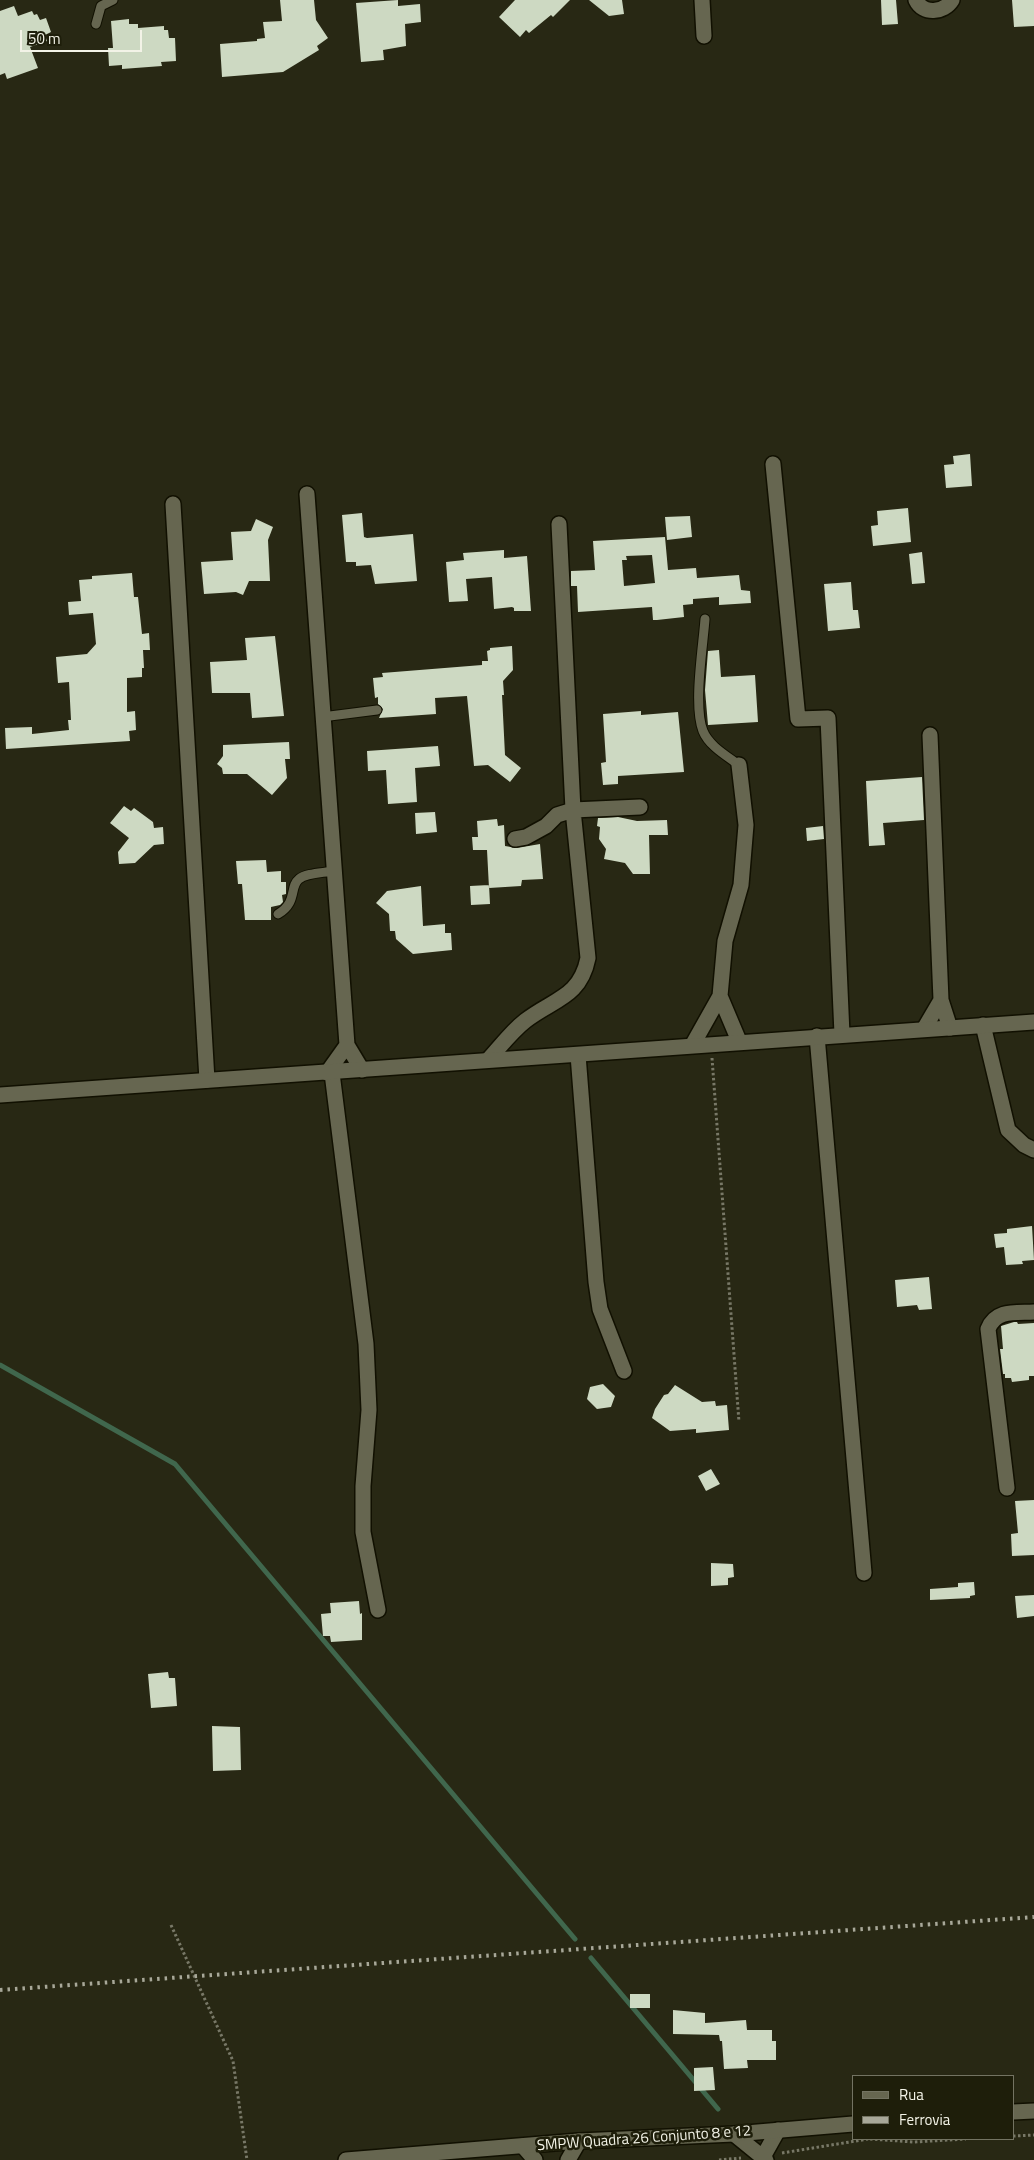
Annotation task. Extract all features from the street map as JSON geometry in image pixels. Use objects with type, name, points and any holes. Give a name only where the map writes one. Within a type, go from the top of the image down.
[{"type":"street","points":[[702,0],[704,36]]},
{"type":"street","points":[[916,0],[918,4],[929,10],[941,10],[952,0]]},
{"type":"street","points":[[773,464],[798,719],[828,718],[842,1034]]},
{"type":"street","points":[[306,494],[347,1045],[362,1070]]},
{"type":"street","points":[[173,504],[207,1080]]},
{"type":"street","points":[[488,1060],[508,1036],[527,1020],[569,994],[586,971],[588,951],[573,810],[560,524]]},
{"type":"street","points":[[930,735],[941,1000],[950,1028]]},
{"type":"street","points":[[693,1044],[720,996],[725,941],[741,885],[746,850],[746,825],[739,765]]},
{"type":"street","points":[[515,839],[526,837],[546,826],[557,815],[573,810],[640,807]]},
{"type":"street","points":[[720,996],[739,1041]]},
{"type":"street","points":[[924,1029],[941,1000]]},
{"type":"street","points":[[0,1095],[578,1055],[693,1044],[1034,1022]]},
{"type":"street","points":[[983,1025],[1008,1130],[1024,1145],[1034,1150]]},
{"type":"street","points":[[817,1036],[864,1573]]},
{"type":"street","points":[[347,1045],[329,1073],[366,1344],[369,1410],[363,1486],[363,1532],[378,1610]]},
{"type":"street","points":[[578,1055],[596,1282],[600,1309],[624,1371]]},
{"type":"street","points":[[1007,1488],[988,1329],[992,1320],[1002,1314],[1034,1312]]},
{"type":"street","points":[[1014,2112],[1034,2111]]},
{"type":"street","name":"SMPW Quadra 26 Conjunto 8 e 12","points":[[346,2160],[579,2141],[734,2134],[852,2124]]},
{"type":"street","points":[[734,2134],[765,2158],[778,2130]]},
{"type":"street","points":[[568,2160],[579,2141]]},
{"type":"street","points":[[522,2146],[536,2160]]},
{"type":"lane","points":[[96,24],[101,6],[113,0]]},
{"type":"lane","points":[[705,619],[699,709],[703,732],[716,748],[739,765]]},
{"type":"lane","points":[[322,716],[376,710]]},
{"type":"lane","points":[[278,914],[288,909],[294,896],[295,882],[300,878],[333,870]]},
{"type":"path","points":[[711,1043],[739,1422]]},
{"type":"path","points":[[171,1925],[233,2062],[247,2160]]},
{"type":"path","points":[[1014,2136],[1034,2134]]},
{"type":"path","points":[[719,2160],[765,2158],[864,2140]]},
{"type":"path","points":[[884,2140],[914,2142],[949,2140]]},
{"type":"building","points":[[280,0],[314,0],[316,20],[328,38],[317,46],[319,50],[283,72],[222,77],[220,44],[257,41],[257,39],[265,38],[263,22],[282,21]]},
{"type":"building","points":[[398,0],[398,6],[420,4],[421,22],[405,24],[406,46],[383,50],[384,60],[361,62],[356,3]]},
{"type":"building","points":[[515,0],[570,0],[553,17],[551,15],[529,33],[526,30],[520,37],[499,17]]},
{"type":"building","points":[[589,0],[622,0],[624,14],[609,16]]},
{"type":"building","points":[[881,0],[896,0],[898,24],[882,25]]},
{"type":"building","points":[[1012,0],[1034,0],[1034,26],[1014,27]]},
{"type":"building","points":[[14,6],[18,16],[32,11],[34,15],[37,14],[40,20],[46,18],[51,32],[45,35],[47,41],[30,47],[38,68],[7,79],[5,73],[0,75],[0,11]]},
{"type":"building","points":[[129,19],[129,24],[138,24],[138,28],[164,26],[164,30],[168,30],[169,38],[175,38],[176,61],[161,62],[162,66],[122,69],[122,65],[109,66],[108,48],[113,48],[111,21]]},
{"type":"building","points":[[970,454],[972,486],[946,488],[944,465],[954,464],[953,456]]},
{"type":"building","points":[[908,508],[911,542],[873,546],[871,526],[878,525],[877,511]]},
{"type":"building","points":[[362,513],[364,537],[413,534],[417,581],[375,584],[371,565],[356,566],[356,562],[346,562],[342,515]]},
{"type":"building","points":[[690,516],[692,537],[667,540],[665,517]]},
{"type":"building","points":[[256,519],[273,527],[268,540],[270,581],[249,581],[243,595],[236,592],[204,594],[201,562],[233,560],[231,532],[251,531]]},
{"type":"building","points":[[665,537],[668,570],[696,568],[697,578],[739,575],[741,590],[750,591],[751,603],[719,605],[719,597],[693,599],[693,604],[683,605],[684,617],[657,620],[653,620],[652,607],[578,612],[577,586],[571,586],[571,571],[595,570],[593,541]],"holes":[[[652,555],[655,583],[624,586],[622,560],[627,560],[626,556]]]},
{"type":"building","points":[[504,550],[504,558],[527,556],[531,611],[514,611],[512,607],[494,609],[492,577],[466,579],[468,601],[449,602],[446,562],[464,560],[463,553]]},
{"type":"building","points":[[922,552],[925,583],[912,584],[909,554]]},
{"type":"building","points":[[132,573],[134,597],[138,597],[142,634],[149,633],[150,650],[143,650],[144,668],[142,668],[142,677],[127,678],[127,712],[135,711],[136,730],[129,731],[130,741],[6,749],[5,728],[32,727],[32,734],[69,730],[68,720],[71,720],[69,682],[58,683],[56,657],[87,654],[96,644],[93,613],[69,615],[68,602],[81,601],[79,580],[92,579],[92,576]]},
{"type":"building","points":[[851,582],[853,610],[858,610],[860,628],[828,631],[824,584]]},
{"type":"building","points":[[275,636],[284,716],[252,718],[250,693],[212,693],[210,662],[247,660],[245,638]]},
{"type":"building","points":[[512,646],[513,670],[503,681],[504,695],[502,695],[505,755],[521,768],[510,782],[488,765],[474,766],[467,696],[435,698],[436,714],[379,718],[383,709],[378,704],[378,697],[375,698],[373,678],[383,677],[382,673],[482,665],[482,661],[488,661],[487,651],[490,648]]},
{"type":"building","points":[[719,650],[721,677],[755,675],[758,722],[708,725],[705,690],[708,651]]},
{"type":"building","points":[[641,711],[641,715],[678,712],[684,772],[618,776],[618,784],[603,785],[601,763],[606,762],[603,714]]},
{"type":"building","points":[[289,742],[290,759],[285,759],[287,778],[272,795],[247,774],[223,774],[222,768],[217,764],[223,756],[223,745]]},
{"type":"building","points":[[438,746],[440,766],[415,768],[417,802],[388,804],[386,770],[368,771],[367,751]]},
{"type":"building","points":[[922,777],[924,820],[883,823],[885,845],[869,846],[866,781]]},
{"type":"building","points":[[124,806],[131,811],[134,808],[153,822],[154,828],[163,827],[164,844],[154,845],[135,863],[119,864],[118,852],[129,838],[110,823]]},
{"type":"building","points":[[435,812],[437,832],[416,834],[415,813]]},
{"type":"building","points":[[618,817],[637,821],[667,820],[668,835],[649,835],[650,874],[633,874],[625,863],[604,859],[606,849],[599,839],[600,827],[597,826],[598,818]]},
{"type":"building","points":[[497,819],[498,826],[504,825],[505,846],[517,848],[540,844],[543,879],[522,880],[521,886],[489,888],[487,850],[473,850],[472,837],[478,837],[477,821]]},
{"type":"building","points":[[823,826],[824,839],[807,841],[806,828]]},
{"type":"building","points":[[266,860],[267,872],[281,871],[281,882],[286,882],[286,894],[282,895],[283,902],[280,905],[271,907],[271,920],[245,920],[242,884],[238,884],[236,861]]},
{"type":"building","points":[[489,885],[490,904],[471,905],[470,886]]},
{"type":"building","points":[[421,886],[423,926],[445,924],[445,933],[451,933],[452,950],[413,954],[396,939],[395,931],[390,931],[389,914],[376,903],[387,891]]},
{"type":"building","points":[[1032,1226],[1034,1260],[1022,1261],[1023,1264],[1006,1265],[1004,1247],[996,1248],[994,1234],[1007,1233],[1007,1229]]},
{"type":"building","points":[[929,1277],[932,1309],[919,1310],[917,1305],[897,1307],[895,1280]]},
{"type":"building","points":[[1014,1322],[1018,1324],[1034,1323],[1034,1376],[1029,1376],[1029,1380],[1012,1382],[1011,1378],[1005,1378],[1005,1374],[1003,1374],[1000,1349],[1003,1349],[1001,1326]]},
{"type":"building","points":[[603,1384],[615,1396],[611,1407],[597,1409],[587,1399],[590,1387]]},
{"type":"building","points":[[675,1385],[702,1402],[715,1401],[716,1406],[727,1405],[729,1430],[696,1433],[696,1429],[670,1431],[652,1418],[655,1409],[664,1395],[668,1394]]},
{"type":"building","points":[[711,1469],[720,1484],[706,1491],[698,1476]]},
{"type":"building","points":[[1034,1500],[1034,1555],[1012,1556],[1011,1534],[1018,1533],[1015,1501]]},
{"type":"building","points":[[711,1563],[733,1564],[734,1577],[728,1578],[728,1585],[711,1586]]},
{"type":"building","points":[[974,1582],[975,1595],[970,1596],[970,1598],[930,1600],[930,1589],[958,1587],[958,1583]]},
{"type":"building","points":[[1034,1595],[1034,1616],[1017,1618],[1015,1596]]},
{"type":"building","points":[[359,1601],[360,1614],[362,1613],[362,1640],[331,1642],[330,1636],[323,1636],[321,1614],[331,1613],[330,1603]]},
{"type":"building","points":[[168,1672],[169,1678],[175,1678],[177,1706],[151,1708],[148,1674]]},
{"type":"building","points":[[212,1726],[240,1727],[241,1770],[213,1771]]},
{"type":"building","points":[[630,1994],[650,1994],[650,2008],[630,2008]]},
{"type":"building","points":[[673,2010],[705,2013],[705,2023],[746,2020],[747,2030],[772,2030],[772,2041],[776,2041],[776,2060],[747,2060],[748,2068],[724,2069],[722,2041],[720,2041],[719,2035],[673,2034]]},
{"type":"building","points":[[713,2067],[715,2090],[694,2091],[694,2068]]},
{"type":"waterway","points":[[0,1365],[175,1464],[575,1939]]},
{"type":"waterway","points":[[591,1958],[718,2109]]},
{"type":"railway","points":[[0,1990],[1034,1917]]}]
